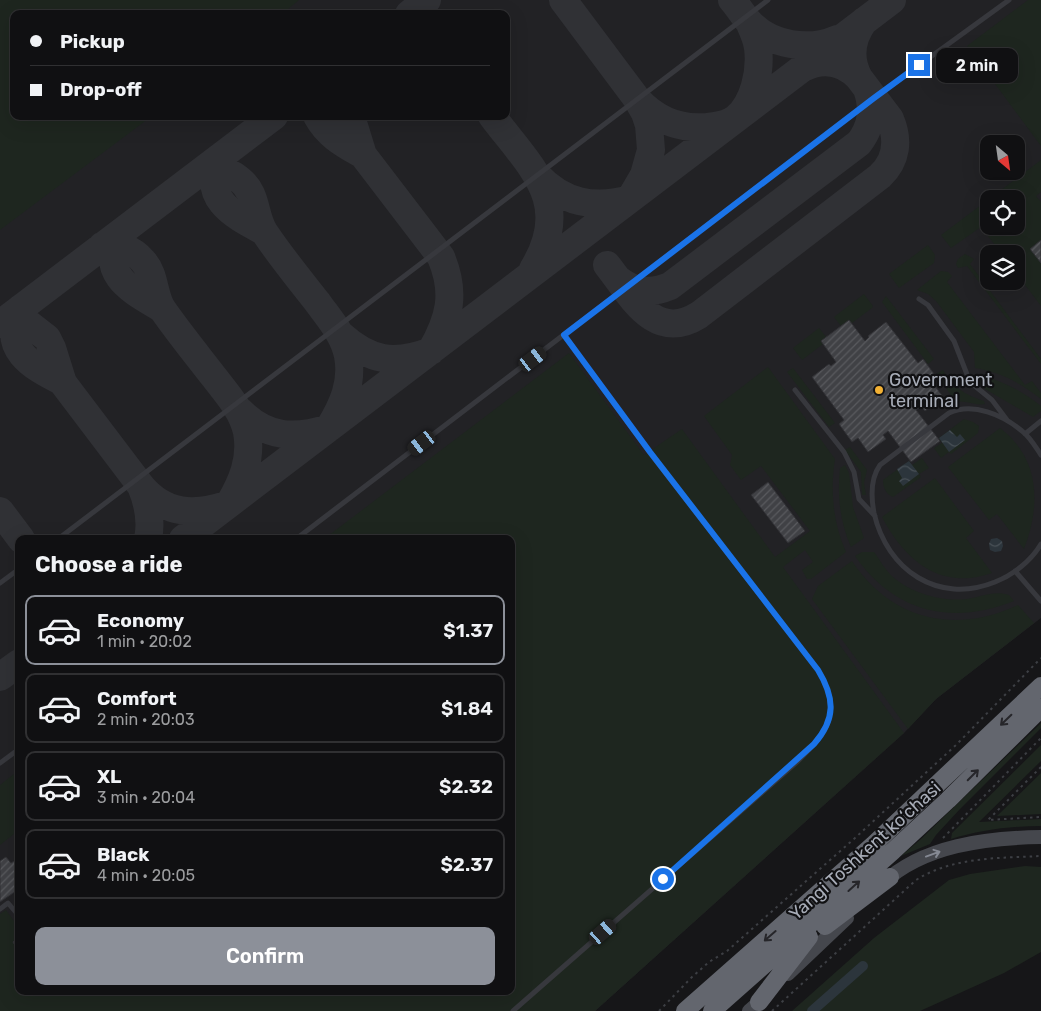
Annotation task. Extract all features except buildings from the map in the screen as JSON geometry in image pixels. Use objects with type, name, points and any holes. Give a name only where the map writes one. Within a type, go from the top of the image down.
[{"type":"highway","name":"Yangi Toshkent ko‘chasi","points":[[685,1011],[873,845],[1041,686]]},
{"type":"highway","name":"Yangi Toshkent ko‘chasi","points":[[713,1011],[948,800],[1041,708]]},
{"type":"highway","points":[[713,1011],[890,877]]},
{"type":"highway","points":[[760,1008],[806,941],[836,902]]},
{"type":"main road","points":[[760,1008],[890,877],[909,864],[934,854],[976,842],[1041,837]]},
{"type":"lane","points":[[63,535],[768,0]]},
{"type":"lane","points":[[301,535],[874,98],[1009,0]]},
{"type":"lane","points":[[919,299],[928,305],[954,341],[970,382],[992,400],[1009,422]]},
{"type":"lane","points":[[513,1011],[809,750],[822,735],[828,724],[831,710],[830,695],[818,670],[650,452],[564,335]]},
{"type":"lane","points":[[795,390],[848,459],[856,478],[860,499],[875,517]]},
{"type":"lane","points":[[1041,455],[1025,434],[1009,422],[995,415],[973,409],[961,409],[950,413],[880,465],[876,470],[872,488],[875,517],[884,543],[902,566],[928,583],[942,587],[972,588],[988,585],[1002,579],[1027,562],[1041,544]]},
{"type":"lane","points":[[1025,434],[1041,421]]},
{"type":"lane","points":[[1015,571],[1040,599]]},
{"type":"lane","points":[[0,583],[15,572]]},
{"type":"lane","points":[[0,763],[15,752]]},
{"type":"lane","points":[[0,908],[8,903],[15,911]]},
{"type":"path","points":[[659,1011],[708,962],[727,951],[855,838],[956,745],[1041,658]]},
{"type":"path","points":[[921,877],[945,834],[1041,738]]},
{"type":"path","points":[[1041,767],[988,820],[1041,818]]},
{"type":"path","points":[[760,1008],[921,877],[931,871],[954,864],[995,858],[1041,856]]},
{"type":"shaded area","points":[[0,0],[1041,0],[1041,618],[936,699],[904,733],[595,1011],[0,1011]]},
{"type":"shaded area","points":[[0,0],[299,0],[287,10],[10,10],[10,120],[147,120],[0,230]]},
{"type":"shaded area","points":[[1028,0],[1041,0],[1041,146],[967,46]]},
{"type":"shaded area","points":[[1041,160],[1041,192],[1036,196],[1041,202],[1041,306],[1025,285],[1025,245],[995,245],[987,235],[1025,235],[1025,190],[1001,190],[1014,180],[1025,180],[1025,172]]},
{"type":"shaded area","points":[[980,206],[980,228],[951,248],[941,235]]},
{"type":"shaded area","points":[[928,245],[935,255],[934,263],[899,288],[889,274]]},
{"type":"shaded area","points":[[965,254],[974,259],[970,264],[980,277],[980,283],[967,266],[958,268],[956,264],[958,259]]},
{"type":"shaded area","points":[[941,271],[948,272],[952,276],[947,282],[1025,385],[1032,381],[1041,393],[1041,399],[1010,379],[993,372],[975,368],[974,352],[936,301],[928,294],[917,290]]},
{"type":"shaded area","points":[[985,290],[989,290],[1041,359],[1041,364]]},
{"type":"shaded area","points":[[864,294],[873,306],[872,308],[852,323],[849,320],[841,326],[834,317]]},
{"type":"shaded area","points":[[886,296],[934,359],[928,364],[882,302]]},
{"type":"shaded area","points":[[819,328],[826,337],[821,341],[823,344],[802,360],[793,348]]},
{"type":"shaded area","points":[[569,353],[644,455],[682,429],[775,557],[810,531],[761,466],[741,480],[730,465],[732,455],[704,416],[768,367],[835,459],[833,495],[835,518],[846,552],[811,579],[807,579],[802,570],[813,562],[805,550],[783,567],[904,733],[595,1011],[0,1011],[0,914],[6,910],[15,922],[15,995],[515,995],[515,535],[329,535]]},
{"type":"shaded area","points":[[793,368],[835,423],[829,427],[787,372]]},
{"type":"shaded area","points":[[943,370],[960,390],[984,401],[985,404],[956,402],[936,374]]},
{"type":"shaded area","points":[[975,374],[993,379],[1018,390],[1041,406],[1041,411],[1033,417],[985,389]]},
{"type":"shaded area","points":[[964,419],[979,426],[978,433],[951,454],[949,452],[941,458],[934,448],[942,443],[939,438]]},
{"type":"shaded area","points":[[1000,428],[1013,440],[1030,468],[1034,500],[1033,516],[1024,549],[997,514],[989,520],[948,467]]},
{"type":"shaded area","points":[[850,447],[867,470],[864,483],[866,495],[862,495],[861,472],[845,450]]},
{"type":"shaded area","points":[[922,458],[929,468],[919,474],[921,477],[893,497],[888,494],[884,488],[883,480],[909,461],[912,465]]},
{"type":"shaded area","points":[[845,465],[849,473],[853,507],[864,538],[851,547],[844,528],[839,499],[840,468]]},
{"type":"shaded area","points":[[935,478],[974,531],[966,538],[992,573],[974,578],[957,578],[941,575],[913,559],[891,533],[882,517]]},
{"type":"shaded area","points":[[862,552],[874,552],[885,568],[900,583],[927,595],[957,600],[998,593],[1009,595],[1014,601],[991,609],[968,612],[946,613],[926,609],[906,601],[887,590],[870,575],[855,556]]},
{"type":"shaded area","points":[[852,561],[868,581],[886,597],[905,609],[926,616],[948,620],[971,619],[994,614],[1018,605],[1034,623],[936,699],[908,729],[812,599],[818,586]]},
{"type":"shaded area","points":[[1041,723],[1041,728],[960,809],[930,844],[901,856],[921,839]]},
{"type":"shaded area","points":[[1041,745],[1041,761],[979,822],[1041,819],[1041,826],[996,829],[951,839],[952,833]]},
{"type":"shaded area","points":[[15,773],[15,833],[0,845],[0,785]]},
{"type":"shaded area","points":[[1041,773],[1041,814],[997,816]]},
{"type":"shaded area","points":[[1025,866],[1041,867],[1041,952],[1004,973],[920,1011],[792,1011],[874,938],[949,880],[970,874]]},
{"type":"water","points":[[950,430],[957,437],[960,434],[965,440],[949,452],[939,438]]},
{"type":"water","points":[[909,461],[919,474],[903,486],[899,481],[902,478],[897,469]]},
{"type":"water","points":[[997,538],[1002,541],[1003,546],[1001,551],[995,552],[990,550],[989,544],[991,539]]},
{"type":"waterway","points":[[812,1011],[863,966]]},
{"type":"taxiway","points":[[414,10],[427,0]]},
{"type":"taxiway","points":[[537,175],[557,192],[568,198],[592,203],[617,202],[630,199],[644,175],[651,150],[649,125],[637,99],[563,0]]},
{"type":"taxiway","points":[[732,0],[749,22],[758,30],[779,41],[791,44],[815,45],[837,39]]},
{"type":"taxiway","points":[[188,535],[892,0]]},
{"type":"taxiway","points":[[803,68],[818,63],[832,63],[846,68],[859,78],[853,63],[852,49],[856,35],[864,21]]},
{"type":"taxiway","points":[[638,100],[654,114],[682,126],[714,126],[734,120],[742,112],[752,95],[757,76],[758,48],[749,22]]},
{"type":"taxiway","points":[[607,265],[635,301],[645,312],[656,319],[669,323],[683,322],[699,315],[886,170],[895,149],[893,127],[890,119],[859,78]]},
{"type":"taxiway","points":[[618,279],[630,287],[649,291],[670,286],[859,143],[867,130],[871,117],[871,103],[867,89]]},
{"type":"taxiway","points":[[0,324],[269,120]]},
{"type":"taxiway","points":[[319,120],[331,134],[363,155]]},
{"type":"taxiway","points":[[341,335],[362,350],[383,358],[394,359],[418,355],[431,351],[443,327],[449,305],[448,282],[441,257],[363,155],[352,120]]},
{"type":"taxiway","points":[[495,120],[533,170],[542,187],[548,205],[549,224],[545,245],[533,269]]},
{"type":"taxiway","points":[[220,157],[215,171],[214,183],[222,203],[240,218],[263,231]]},
{"type":"taxiway","points":[[203,170],[226,172],[235,176],[245,185],[253,199],[265,233],[336,328],[348,356],[349,375],[346,394],[329,428],[304,434],[282,434],[260,427],[240,411]]},
{"type":"taxiway","points":[[119,234],[114,248],[113,260],[121,280],[139,295],[161,308]]},
{"type":"taxiway","points":[[102,246],[125,248],[143,261],[150,273],[157,298],[163,310],[233,403],[242,417],[247,432],[248,452],[245,470],[229,504],[193,511],[170,508],[150,496],[141,486]]},
{"type":"taxiway","points":[[21,308],[15,322],[14,335],[22,354],[40,369],[63,382]]},
{"type":"taxiway","points":[[5,321],[17,320],[29,324],[47,338],[63,383],[141,486],[149,512],[149,535]]},
{"type":"taxiway","points":[[0,511],[18,535]]},
{"type":"taxiway","points":[[0,677],[15,666]]},
{"type":"place","name":"Government terminal","points":[[879,390]]},
{"type":"route","points":[[663,879],[783,774],[814,744],[828,724],[831,710],[830,695],[818,670],[650,452],[564,335],[919,65]]}]
